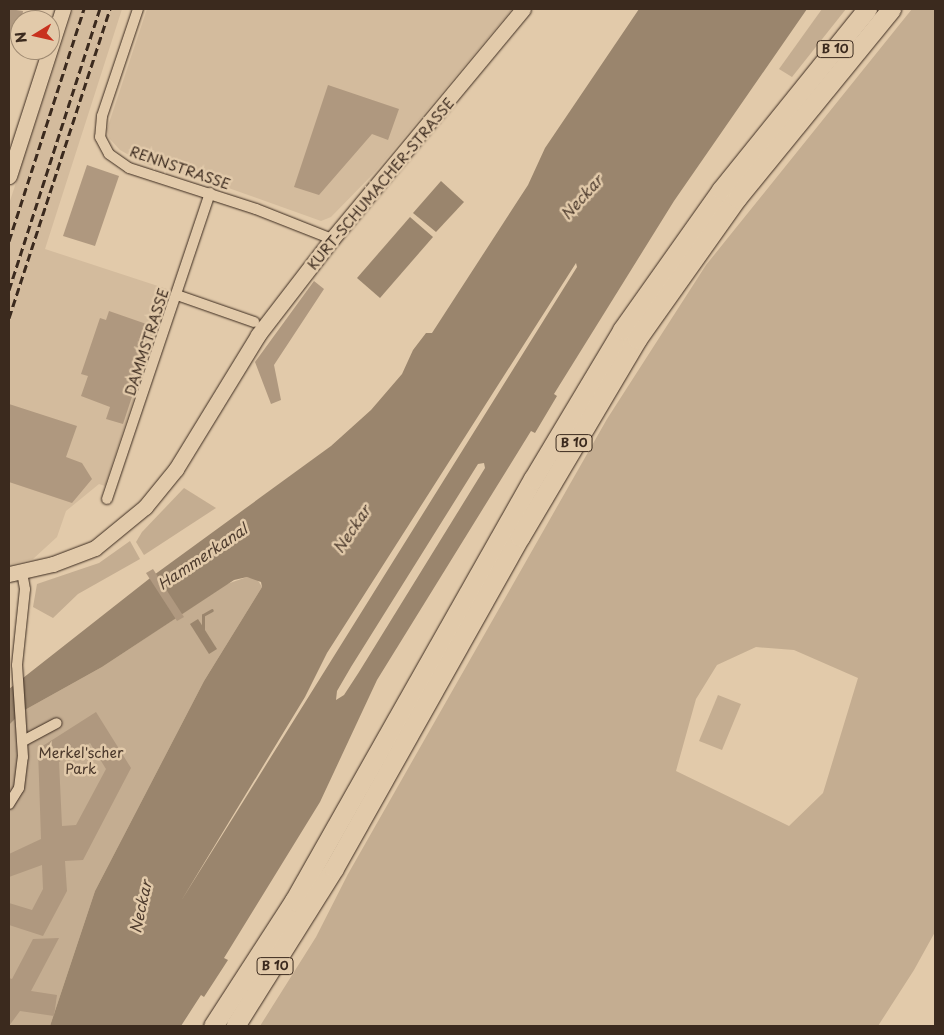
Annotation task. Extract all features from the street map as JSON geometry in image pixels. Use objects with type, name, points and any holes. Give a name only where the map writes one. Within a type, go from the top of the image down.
[{"type":"highway","points":[[802,89],[853,9]]},
{"type":"highway","name":"B 10","points":[[213,1026],[308,878],[602,362],[687,235],[866,9]]},
{"type":"highway","name":"B 10","points":[[237,1024],[334,868],[520,537],[637,339],[737,198],[891,9]]},
{"type":"street","points":[[9,176],[63,9]]},
{"type":"street","name":"RENNSTRASSE","points":[[138,9],[102,116],[101,142],[109,154],[130,168],[210,193],[332,239]]},
{"type":"street","name":"KURT-SCHUMACHER-STRASSE","points":[[15,573],[95,548],[145,507],[176,469],[258,335],[332,239],[524,9]]},
{"type":"street","name":"DAMMSTRASSE","points":[[107,499],[210,193]]},
{"type":"street","points":[[177,295],[254,322]]},
{"type":"street","points":[[9,804],[19,788],[23,741],[17,676],[25,590],[15,573]]},
{"type":"street","points":[[23,741],[57,723]]},
{"type":"shaded area","points":[[73,9],[122,9],[45,249],[167,289],[168,294],[105,486],[99,484],[66,511],[57,537],[33,559],[9,565],[9,204],[56,60],[60,60],[60,49]]},
{"type":"shaded area","points":[[147,9],[512,9],[375,172],[331,217],[321,221],[206,180],[145,164],[120,150],[109,138],[107,129]]},
{"type":"green space","points":[[822,9],[846,9],[792,77],[779,69]]},
{"type":"green space","points":[[912,9],[935,9],[935,932],[914,970],[878,1026],[260,1026],[316,937],[348,874],[607,419],[706,265]],"holes":[[[756,647],[794,650],[858,678],[823,793],[789,826],[676,771],[696,699],[717,665]]]},
{"type":"green space","points":[[184,488],[216,508],[144,555],[136,542],[142,532]]},
{"type":"green space","points":[[130,541],[140,559],[78,594],[53,618],[33,607],[37,584],[99,563]]},
{"type":"green space","name":"Merkel'scher Park","points":[[247,577],[257,579],[262,587],[204,681],[95,891],[50,1026],[9,1026],[9,725],[23,711],[102,667],[227,584]]},
{"type":"green space","points":[[718,695],[741,704],[722,750],[699,741]]},
{"type":"water","points":[[639,9],[807,9],[674,201],[554,394],[557,396],[535,433],[531,431],[377,680],[320,802],[224,958],[228,960],[204,997],[201,995],[181,1026],[50,1026],[95,891],[204,681],[262,587],[261,582],[247,577],[234,580],[102,667],[23,711],[9,725],[9,689],[154,575],[331,446],[371,410],[402,374],[413,350],[426,333],[432,333],[528,185],[545,148]],"holes":[[[576,263],[577,267],[181,901],[305,697],[327,653]],[[484,463],[485,468],[359,672],[344,695],[336,700],[337,691],[351,667],[478,464]]]},
{"type":"water","points":[[441,181],[464,202],[436,232],[413,213]]},
{"type":"water","points":[[410,217],[433,237],[380,298],[357,278]]},
{"type":"water","points":[[198,619],[217,649],[209,654],[190,624]]},
{"type":"building","points":[[9,9],[16,10],[10,10],[9,39]]},
{"type":"building","points":[[328,85],[399,109],[388,140],[372,134],[319,195],[294,187]]},
{"type":"building","points":[[87,165],[119,176],[95,246],[63,236]]},
{"type":"building","points":[[314,281],[324,289],[274,365],[281,400],[271,404],[255,362]]},
{"type":"building","points":[[109,311],[155,327],[123,424],[106,419],[110,407],[81,396],[88,376],[81,374],[100,318],[106,320]]},
{"type":"building","points":[[9,404],[77,426],[66,457],[82,463],[92,479],[72,503],[9,482]]},
{"type":"building","points":[[153,569],[184,617],[177,621],[146,573]]},
{"type":"building","points":[[96,712],[131,768],[83,860],[65,861],[67,891],[43,936],[9,925],[9,903],[32,910],[43,889],[42,865],[9,877],[9,854],[41,839],[38,749]],"holes":[[[90,743],[106,769],[76,825],[62,826],[59,762]]]},
{"type":"building","points":[[59,938],[31,991],[57,995],[54,1016],[20,1011],[9,1026],[9,978],[12,979],[33,939]]},
{"type":"waterway","points":[[203,630],[203,615],[212,610]]},
{"type":"railway","points":[[9,241],[84,9]]},
{"type":"railway","points":[[9,290],[100,9]]},
{"type":"railway","points":[[9,318],[110,9]]},
{"type":"water label","name":"Neckar","points":[[581,197]]},
{"type":"water label","name":"Neckar","points":[[351,529]]},
{"type":"water label","name":"Hammerkanal","points":[[202,556]]},
{"type":"water label","name":"Neckar","points":[[140,907]]}]
